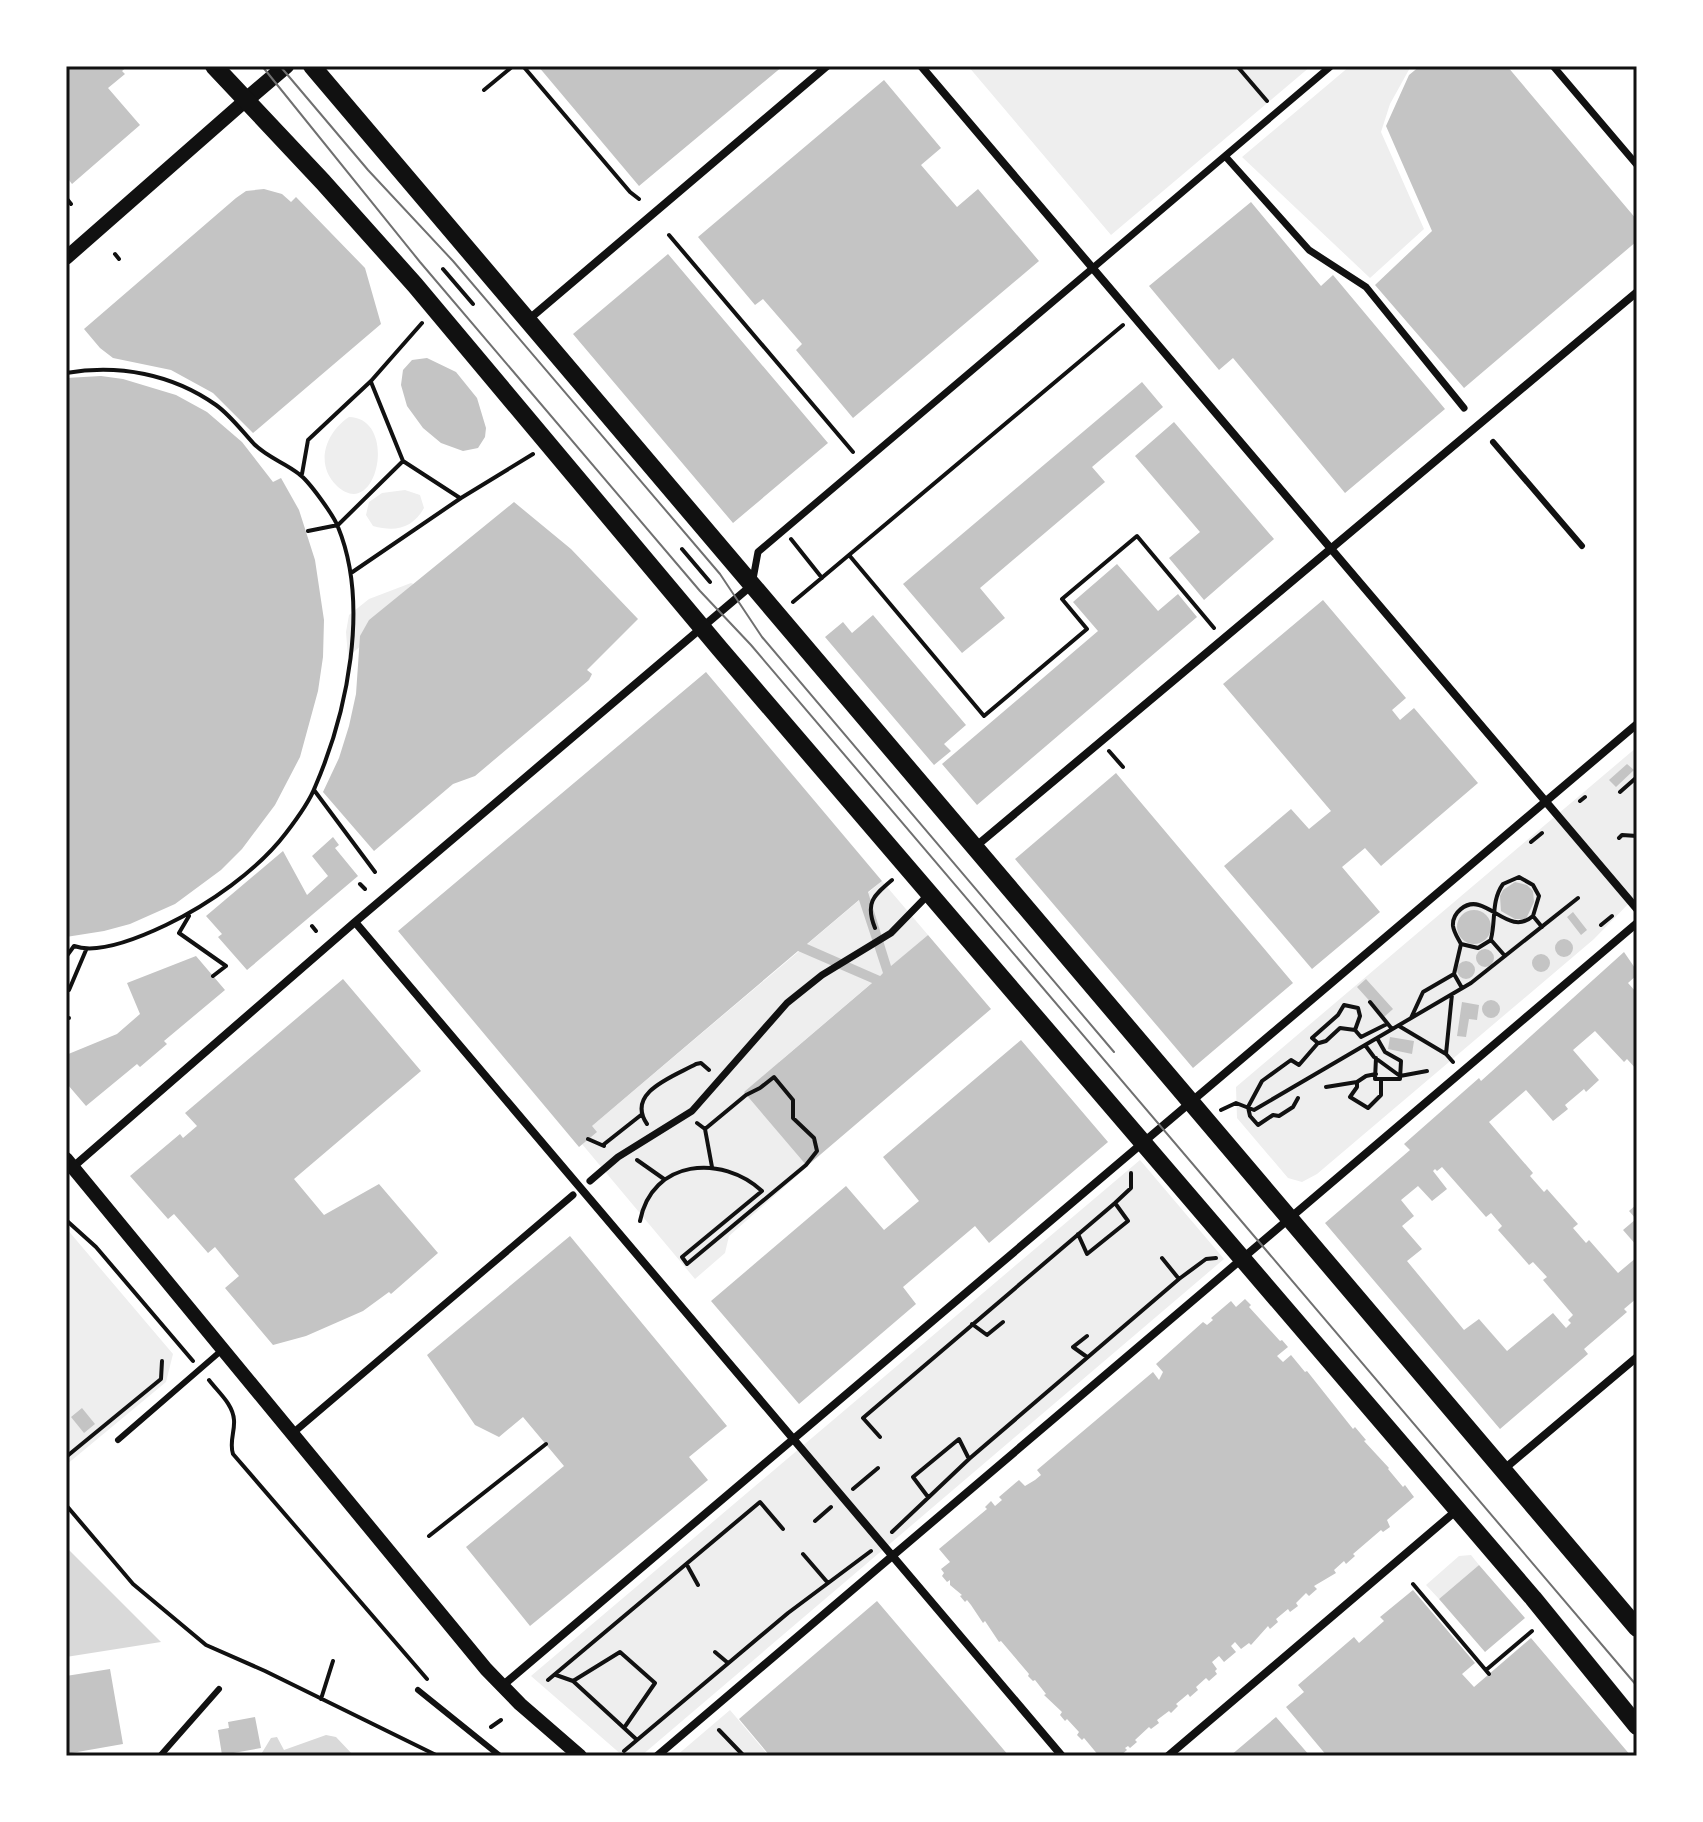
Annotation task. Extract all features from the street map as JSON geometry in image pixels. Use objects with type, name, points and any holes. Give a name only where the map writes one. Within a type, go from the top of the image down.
[{"type":"main road","points":[[214,66],[415,285],[1142,1143],[1458,1509],[1637,1726]]},
{"type":"main road","points":[[246,100],[286,66]]},
{"type":"main road","points":[[312,66],[1637,1628]]},
{"type":"street","points":[[527,321],[827,66]]},
{"type":"street","points":[[921,66],[1637,909]]},
{"type":"street","points":[[580,1756],[502,1686],[69,1163],[752,585],[758,552],[1331,66]]},
{"type":"street","points":[[1553,66],[1637,165]]},
{"type":"street","points":[[66,258],[246,100]]},
{"type":"street","points":[[1225,156],[1309,250],[1366,287],[1464,408]]},
{"type":"street","points":[[974,847],[1637,292]]},
{"type":"street","points":[[502,1686],[1637,724]]},
{"type":"street","points":[[590,1181],[626,1152],[687,1115],[787,1003],[822,975],[904,922],[929,893]]},
{"type":"street","points":[[355,922],[1062,1756]]},
{"type":"street","points":[[657,1756],[1637,923]]},
{"type":"street","points":[[293,1433],[573,1195]]},
{"type":"street","points":[[1503,1470],[1637,1357]]},
{"type":"street","points":[[1168,1756],[1458,1509]]},
{"type":"lane","points":[[1493,442],[1582,546]]},
{"type":"lane","points":[[118,1440],[222,1350]]},
{"type":"lane","points":[[160,1756],[219,1689]]},
{"type":"lane","points":[[418,1690],[500,1756]]},
{"type":"path","points":[[484,90],[513,66]]},
{"type":"path","points":[[523,66],[639,199]]},
{"type":"path","points":[[1237,66],[1276,112]]},
{"type":"path","points":[[669,235],[863,463]]},
{"type":"path","points":[[443,269],[473,304]]},
{"type":"path","points":[[791,604],[1134,317]]},
{"type":"path","points":[[301,475],[308,440],[371,381],[422,323]]},
{"type":"path","points":[[66,957],[74,946],[86,950],[142,937],[190,914],[236,883],[284,836],[314,790],[344,697],[353,640],[351,573],[338,525],[301,475],[266,456],[218,407],[184,386],[122,369],[67,371]]},
{"type":"path","points":[[371,381],[403,461],[461,498]]},
{"type":"path","points":[[351,573],[461,498],[533,454]]},
{"type":"path","points":[[308,531],[338,525],[403,461]]},
{"type":"path","points":[[784,530],[822,578]]},
{"type":"path","points":[[849,555],[984,716],[1087,629],[1062,599],[1137,536],[1222,637]]},
{"type":"path","points":[[682,549],[710,582]]},
{"type":"path","points":[[1620,792],[1637,777]]},
{"type":"path","points":[[314,790],[375,872]]},
{"type":"path","points":[[1531,842],[1542,833]]},
{"type":"path","points":[[1619,838],[1622,835],[1637,836]]},
{"type":"path","points":[[1461,944],[1478,948],[1491,940],[1495,915],[1494,902],[1503,884],[1519,877],[1533,885],[1538,892],[1538,905],[1533,916],[1522,922],[1495,915],[1480,905],[1458,911],[1453,925],[1461,944],[1454,974],[1462,988]]},
{"type":"path","points":[[880,940],[870,915],[871,905],[877,893],[892,880]]},
{"type":"path","points":[[360,884],[365,889]]},
{"type":"path","points":[[1219,1111],[1236,1103],[1254,1110],[1452,994],[1578,898]]},
{"type":"path","points":[[190,914],[179,933],[226,966],[213,976]]},
{"type":"path","points":[[1533,916],[1542,927]]},
{"type":"path","points":[[1601,925],[1612,916]]},
{"type":"path","points":[[1491,940],[1505,956]]},
{"type":"path","points":[[66,990],[69,990],[86,950]]},
{"type":"path","points":[[1411,1018],[1423,992],[1454,974]]},
{"type":"path","points":[[1446,1054],[1452,994]]},
{"type":"path","points":[[1370,1002],[1392,1029]]},
{"type":"path","points":[[1318,1043],[1312,1038],[1338,1015],[1344,1005],[1358,1008],[1360,1016],[1355,1030]]},
{"type":"path","points":[[1298,1098],[1293,1107],[1258,1125],[1250,1116],[1248,1107],[1269,1073],[1278,1071],[1291,1060],[1299,1065],[1318,1043],[1326,1041],[1340,1028],[1355,1030],[1361,1037],[1387,1024]]},
{"type":"path","points":[[1398,1026],[1446,1054],[1453,1062]]},
{"type":"path","points":[[1377,1038],[1385,1052],[1401,1061],[1400,1076]]},
{"type":"path","points":[[1365,1045],[1376,1058],[1400,1076]]},
{"type":"path","points":[[1376,1058],[1375,1079],[1400,1079],[1400,1076],[1427,1071]]},
{"type":"path","points":[[654,1134],[641,1115],[642,1102],[653,1087],[701,1063],[721,1078]]},
{"type":"path","points":[[1326,1087],[1357,1082],[1376,1074]]},
{"type":"path","points":[[640,1221],[649,1196],[675,1172],[712,1167],[753,1183],[762,1191],[682,1257],[687,1264],[806,1165],[815,1154],[817,1143],[796,1123],[793,1100],[774,1077],[746,1095],[705,1129]]},
{"type":"path","points":[[1357,1082],[1350,1097],[1368,1108],[1381,1095],[1381,1079]]},
{"type":"path","points":[[603,1145],[641,1115]]},
{"type":"path","points":[[687,1115],[705,1129],[712,1167]]},
{"type":"path","points":[[588,1139],[603,1145],[610,1163]]},
{"type":"path","points":[[626,1152],[664,1179]]},
{"type":"path","points":[[880,1437],[863,1418],[1115,1203],[1131,1188],[1129,1175],[1134,1170]]},
{"type":"path","points":[[1078,1234],[1087,1254],[1128,1221],[1115,1203]]},
{"type":"path","points":[[66,1220],[96,1247],[175,1341]]},
{"type":"path","points":[[1162,1258],[1179,1279]]},
{"type":"path","points":[[895,1529],[969,1459],[1179,1279],[1206,1259],[1216,1258]]},
{"type":"path","points":[[972,1324],[987,1335],[1003,1322]]},
{"type":"path","points":[[1087,1336],[1073,1347],[1087,1357]]},
{"type":"path","points":[[66,1457],[161,1379],[162,1361]]},
{"type":"path","points":[[212,1384],[230,1406],[234,1418],[233,1454],[371,1616],[437,1688]]},
{"type":"path","points":[[928,1497],[913,1477],[959,1439],[969,1459]]},
{"type":"path","points":[[429,1536],[546,1444]]},
{"type":"path","points":[[866,1477],[878,1468]]},
{"type":"path","points":[[548,1680],[760,1502],[783,1529]]},
{"type":"path","points":[[66,1505],[133,1584],[206,1645],[438,1756]]},
{"type":"path","points":[[803,1554],[828,1583]]},
{"type":"path","points":[[624,1751],[728,1663],[864,1556]]},
{"type":"path","points":[[687,1565],[698,1585]]},
{"type":"path","points":[[1413,1584],[1487,1672],[1532,1631]]},
{"type":"path","points":[[573,1681],[620,1652],[655,1683],[624,1728]]},
{"type":"path","points":[[715,1652],[728,1663]]},
{"type":"path","points":[[321,1699],[333,1661]]},
{"type":"path","points":[[556,1675],[573,1681],[636,1739]]},
{"type":"path","points":[[491,1727],[501,1720]]},
{"type":"path","points":[[719,1730],[744,1756]]},
{"type":"shaded area","points":[[968,66],[1311,66],[1111,235]]},
{"type":"shaded area","points":[[1350,66],[1411,66],[1390,104],[1381,132],[1424,229],[1370,278],[1242,157]]},
{"type":"shaded area","points":[[349,417],[364,422],[374,433],[378,449],[372,481],[363,491],[351,494],[337,486],[330,477],[325,458],[334,431]]},
{"type":"shaded area","points":[[405,490],[420,495],[424,508],[414,521],[389,529],[373,526],[366,515],[369,502],[382,493]]},
{"type":"shaded area","points":[[411,583],[426,589],[348,657],[346,632],[349,615],[369,599]]},
{"type":"shaded area","points":[[1637,747],[1637,895],[1594,939],[1317,1174],[1302,1182],[1288,1178],[1237,1118],[1236,1087]]},
{"type":"shaded area","points":[[882,881],[928,935],[779,1062],[807,1167],[729,1236],[725,1253],[695,1279],[582,1144],[592,1126]]},
{"type":"shaded area","points":[[1140,1160],[1224,1259],[641,1756],[623,1756],[531,1676]]},
{"type":"shaded area","points":[[66,1228],[173,1354],[166,1382],[66,1465]]},
{"type":"shaded area","points":[[66,1547],[161,1642],[66,1657]]},
{"type":"shaded area","points":[[1471,1555],[1479,1565],[1439,1599],[1426,1585],[1459,1556]]},
{"type":"shaded area","points":[[730,1710],[769,1756],[676,1756]]},
{"type":"shaded area","points":[[326,1735],[336,1737],[354,1756],[260,1756],[271,1738],[277,1737],[284,1750]]},
{"type":"building","points":[[66,66],[128,66],[122,71],[125,74],[108,88],[140,125],[72,184],[66,176]]},
{"type":"building","points":[[538,66],[783,66],[639,186]]},
{"type":"building","points":[[1420,66],[1507,66],[1637,220],[1637,241],[1464,388],[1375,285],[1432,231],[1386,126],[1409,75]]},
{"type":"building","points":[[884,80],[941,148],[921,165],[957,207],[978,189],[1039,261],[853,418],[796,350],[802,344],[763,299],[755,305],[698,237]]},
{"type":"building","points":[[264,189],[282,194],[291,202],[296,197],[365,268],[381,324],[253,433],[213,393],[171,370],[113,358],[84,329],[236,198],[246,191]]},
{"type":"building","points":[[1251,202],[1321,286],[1333,275],[1445,409],[1345,493],[1233,358],[1219,370],[1149,286]]},
{"type":"building","points":[[668,254],[828,443],[733,523],[573,334]]},
{"type":"building","points":[[427,358],[456,372],[477,398],[486,428],[485,437],[478,448],[463,451],[441,443],[423,428],[407,406],[401,385],[403,370],[412,360]]},
{"type":"building","points":[[101,376],[123,379],[176,395],[207,412],[242,442],[273,482],[281,478],[299,510],[315,560],[324,620],[323,657],[318,691],[300,757],[275,805],[242,849],[221,870],[175,904],[130,924],[66,937],[66,378]]},
{"type":"building","points":[[1142,382],[1163,407],[1092,467],[1105,482],[980,588],[1005,618],[962,653],[903,584]]},
{"type":"building","points":[[1174,422],[1274,539],[1204,600],[1169,558],[1200,532],[1135,456]]},
{"type":"building","points":[[514,502],[571,549],[638,619],[587,670],[592,674],[589,680],[475,776],[453,784],[374,851],[323,792],[339,758],[349,726],[356,694],[360,636],[369,620]]},
{"type":"building","points":[[1117,564],[1158,611],[1178,594],[1197,617],[977,805],[942,764],[1098,631],[1073,602]]},
{"type":"building","points":[[1323,600],[1406,698],[1392,710],[1400,720],[1414,708],[1478,783],[1381,866],[1365,848],[1342,867],[1380,912],[1312,969],[1224,866],[1291,809],[1309,829],[1331,811],[1223,684]]},
{"type":"building","points":[[873,615],[966,725],[944,744],[951,751],[934,765],[825,637],[843,622],[852,633]]},
{"type":"building","points":[[706,672],[882,881],[868,892],[891,966],[928,935],[991,1009],[807,1166],[744,1092],[872,983],[798,951],[592,1126],[597,1132],[579,1147],[398,931]],"holes":[[[859,900],[883,973],[880,976],[807,944]]]},
{"type":"building","points":[[1627,764],[1634,770],[1616,787],[1609,780]]},
{"type":"building","points":[[1116,773],[1293,983],[1193,1068],[1015,859]]},
{"type":"building","points":[[333,837],[339,845],[335,848],[358,876],[247,970],[218,937],[222,934],[206,916],[283,851],[307,895],[328,876],[312,856]]},
{"type":"building","points":[[1515,882],[1527,885],[1533,891],[1534,902],[1526,919],[1515,919],[1501,911],[1500,896]]},
{"type":"building","points":[[1474,910],[1486,915],[1491,927],[1486,939],[1474,944],[1462,939],[1457,927],[1462,915]]},
{"type":"building","points":[[1573,912],[1587,930],[1581,935],[1567,917]]},
{"type":"building","points":[[1564,939],[1573,948],[1564,957],[1555,948]]},
{"type":"building","points":[[1485,949],[1494,958],[1485,967],[1476,958]]},
{"type":"building","points":[[1624,952],[1637,971],[1628,983],[1637,993],[1637,1070],[1627,1059],[1624,1062],[1595,1031],[1573,1050],[1599,1080],[1565,1105],[1568,1109],[1553,1121],[1526,1090],[1489,1122],[1533,1173],[1530,1176],[1544,1192],[1547,1189],[1578,1224],[1573,1228],[1586,1243],[1589,1240],[1618,1273],[1637,1257],[1637,1298],[1624,1309],[1627,1312],[1584,1349],[1588,1354],[1500,1429],[1325,1223],[1410,1150],[1404,1144],[1479,1078],[1481,1081]],"holes":[[[1442,1167],[1486,1217],[1491,1213],[1502,1226],[1498,1230],[1529,1265],[1533,1262],[1547,1277],[1543,1280],[1573,1315],[1566,1328],[1553,1313],[1507,1351],[1479,1319],[1464,1330],[1407,1261],[1422,1249],[1402,1226],[1414,1216],[1401,1200],[1418,1186],[1432,1201],[1447,1189],[1433,1171],[1435,1169],[1437,1171]]]},
{"type":"building","points":[[1541,954],[1550,963],[1541,972],[1532,963]]},
{"type":"building","points":[[196,956],[225,990],[164,1041],[167,1044],[140,1067],[137,1064],[86,1106],[68,1085],[66,1055],[117,1034],[140,1014],[127,983]]},
{"type":"building","points":[[1466,961],[1475,970],[1466,979],[1457,970]]},
{"type":"building","points":[[343,979],[421,1071],[294,1179],[324,1215],[379,1184],[438,1253],[391,1294],[389,1292],[363,1311],[306,1336],[273,1345],[225,1288],[239,1276],[215,1247],[208,1253],[174,1214],[168,1219],[130,1176],[180,1134],[183,1138],[197,1126],[185,1113]]},
{"type":"building","points":[[1366,979],[1393,1009],[1384,1017],[1357,987]]},
{"type":"building","points":[[1491,1000],[1500,1009],[1491,1018],[1482,1009]]},
{"type":"building","points":[[1462,1002],[1479,1005],[1477,1020],[1469,1019],[1466,1037],[1457,1036]]},
{"type":"building","points":[[1390,1037],[1414,1041],[1412,1054],[1388,1049]]},
{"type":"building","points":[[1021,1040],[1108,1142],[989,1243],[975,1226],[903,1287],[916,1304],[799,1404],[711,1301],[846,1186],[884,1230],[919,1201],[883,1157]]},
{"type":"building","points":[[1637,1204],[1637,1246],[1623,1230],[1636,1219],[1629,1211]]},
{"type":"building","points":[[570,1236],[727,1426],[689,1457],[708,1480],[530,1626],[466,1547],[564,1466],[523,1417],[499,1437],[475,1425],[427,1355]]},
{"type":"building","points":[[1245,1299],[1288,1347],[1277,1356],[1283,1362],[1291,1355],[1307,1371],[1353,1429],[1355,1427],[1414,1497],[1387,1520],[1390,1527],[1383,1532],[1381,1530],[1346,1564],[1344,1561],[1334,1570],[1336,1573],[1314,1586],[1317,1589],[1309,1596],[1306,1593],[1296,1603],[1298,1606],[1290,1612],[1288,1609],[1251,1645],[1249,1643],[1241,1649],[1235,1642],[1231,1646],[1236,1652],[1224,1662],[1219,1656],[1212,1662],[1217,1674],[1209,1681],[1206,1678],[1196,1687],[1198,1690],[1190,1697],[1188,1694],[1171,1713],[1169,1711],[1157,1720],[1159,1723],[1151,1729],[1149,1727],[1130,1748],[1125,1748],[1127,1750],[1120,1756],[1099,1756],[1084,1738],[1082,1740],[1077,1735],[1079,1732],[1067,1719],[1065,1721],[1060,1715],[1062,1712],[999,1642],[967,1600],[965,1602],[950,1585],[950,1580],[947,1582],[942,1576],[944,1573],[941,1569],[950,1562],[939,1549],[987,1509],[985,1507],[991,1501],[995,1506],[1002,1500],[999,1497],[1019,1480],[1025,1486],[1035,1480],[1041,1475],[1037,1470],[1153,1372],[1159,1380],[1163,1372],[1156,1364],[1203,1322],[1207,1325],[1231,1301],[1236,1307]]},
{"type":"building","points":[[82,1408],[95,1424],[84,1433],[71,1417]]},
{"type":"building","points":[[1479,1565],[1525,1618],[1485,1652],[1439,1599]]},
{"type":"building","points":[[1413,1590],[1475,1663],[1462,1674],[1474,1687],[1531,1638],[1631,1756],[1327,1756],[1286,1707],[1304,1692],[1298,1685],[1354,1637],[1359,1643],[1384,1621],[1380,1617]]},
{"type":"building","points":[[877,1601],[1009,1756],[770,1756],[739,1719]]},
{"type":"building","points":[[110,1669],[123,1744],[66,1754],[66,1676]]},
{"type":"building","points":[[255,1717],[261,1748],[222,1755],[218,1730],[229,1728],[228,1722]]},
{"type":"building","points":[[1276,1717],[1310,1756],[1230,1756]]},
{"type":"tram line","points":[[262,66],[420,262],[700,591],[751,645],[1637,1686]]},
{"type":"tram line","points":[[280,66],[368,170],[453,261],[720,574],[762,637],[1114,1052]]}]
